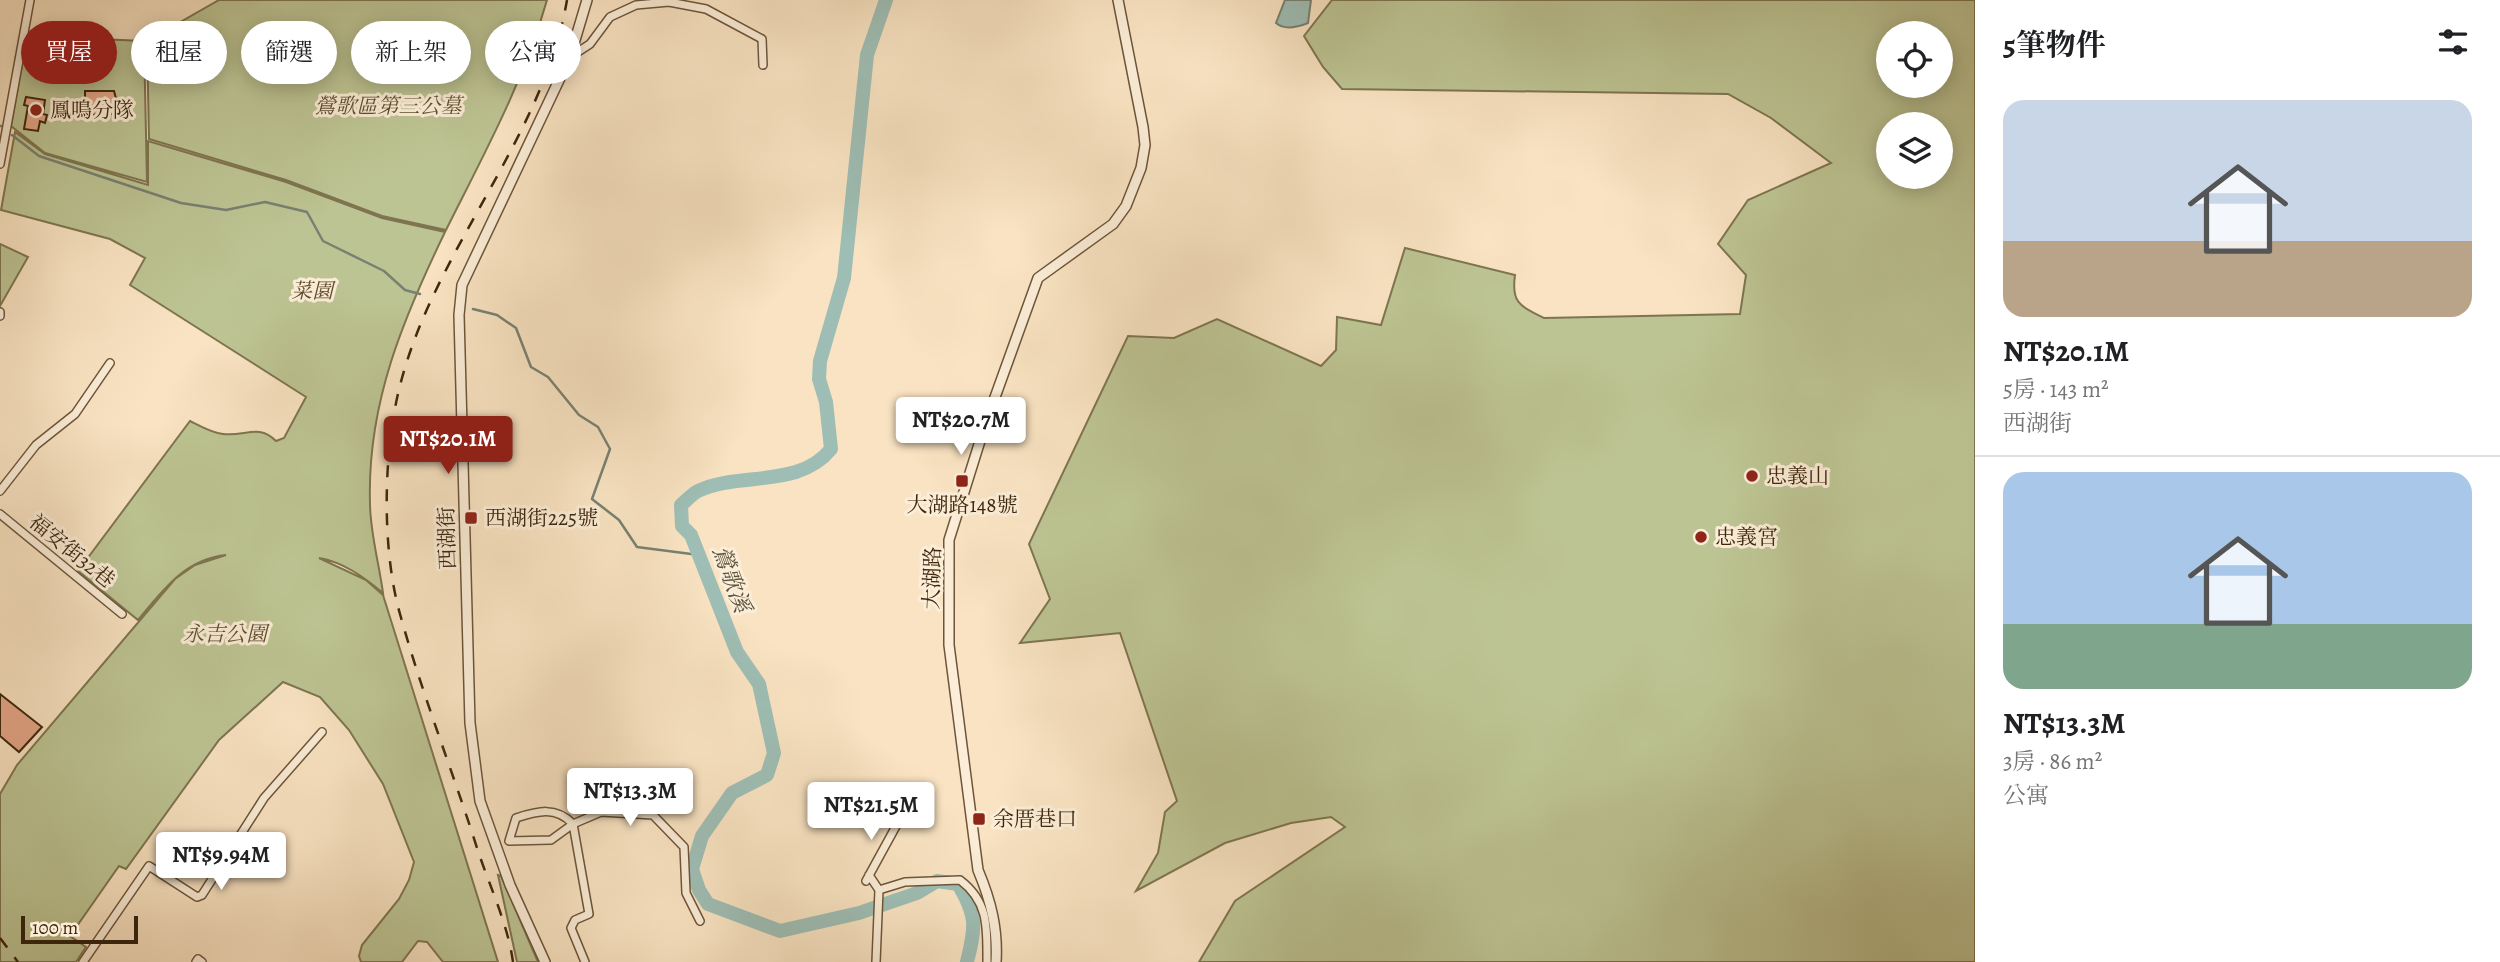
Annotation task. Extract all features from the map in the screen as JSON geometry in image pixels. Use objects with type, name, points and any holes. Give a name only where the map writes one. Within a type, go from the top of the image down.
[{"type":"street","points":[[0,164],[30,0]]},
{"type":"street","name":"西湖街","points":[[581,21],[587,0]]},
{"type":"street","name":"大湖路","points":[[996,962],[995,924],[990,899],[978,870],[952,674],[947,615],[949,540],[985,425],[1038,278],[1113,224],[1126,206],[1141,168],[1145,145],[1143,127],[1118,0]]},
{"type":"street","points":[[581,50],[590,44],[610,17],[636,5],[669,2],[706,9],[762,40],[763,65]]},
{"type":"street","name":"西湖街","points":[[545,962],[510,885],[480,801],[470,723],[459,315],[462,285],[557,84]]},
{"type":"street","points":[[0,491],[36,445],[75,414],[110,363]]},
{"type":"street","name":"福安街32巷","points":[[0,514],[122,614]]},
{"type":"street","points":[[83,962],[147,867],[197,897],[202,895],[264,798],[322,732]]},
{"type":"street","points":[[585,962],[571,928],[575,920],[589,914],[573,824],[564,815],[541,810],[516,818],[509,841],[551,841],[573,824],[601,813],[653,815],[684,847],[686,893],[700,921]]},
{"type":"street","points":[[876,962],[879,890],[867,878],[901,817]]},
{"type":"street","points":[[879,890],[905,882],[960,880],[981,900],[987,922],[987,962]]},
{"type":"street","points":[[196,962],[198,959],[202,962]]},
{"type":"green space","name":"鶯歌區第三公墓","points":[[219,0],[547,0],[541,21],[485,21],[485,84],[517,84],[446,230],[382,216],[286,180],[149,139],[148,84],[227,84],[227,21],[182,21]]},
{"type":"green space","points":[[1332,0],[1975,0],[1975,962],[1199,962],[1235,901],[1345,827],[1331,817],[1291,823],[1225,843],[1136,891],[1158,853],[1165,812],[1177,801],[1120,633],[1020,643],[1050,599],[1029,544],[1128,336],[1174,338],[1217,319],[1321,366],[1336,350],[1337,317],[1381,325],[1405,248],[1515,275],[1516,298],[1523,307],[1544,318],[1740,314],[1746,275],[1718,244],[1748,200],[1831,163],[1771,118],[1728,94],[1342,89],[1323,67],[1304,36]]},
{"type":"green space","points":[[117,40],[131,40],[131,84],[145,84],[147,182],[45,153],[11,126],[21,70],[21,84],[117,84]]},
{"type":"green space","points":[[15,132],[45,154],[148,185],[148,141],[286,182],[382,218],[445,232],[402,330],[381,397],[375,431],[370,514],[383,593],[368,581],[353,571],[319,558],[366,580],[383,595],[498,962],[443,962],[427,942],[418,941],[402,962],[361,962],[359,956],[362,945],[399,899],[409,880],[414,862],[383,784],[349,730],[320,697],[283,682],[219,740],[126,869],[119,866],[70,936],[86,947],[76,962],[0,962],[0,794],[17,765],[175,579],[195,565],[226,555],[211,558],[198,563],[187,569],[176,578],[166,587],[138,620],[78,571],[190,421],[219,433],[257,432],[276,441],[284,438],[306,397],[130,285],[145,258],[110,239],[1,210]]},
{"type":"green space","points":[[0,244],[28,257],[0,306]]},
{"type":"green space","points":[[498,875],[501,876],[538,962],[517,962]]},
{"type":"water","points":[[1285,0],[1311,0],[1308,23],[1287,28],[1276,23]]},
{"type":"building","points":[[85,91],[114,91],[118,106],[114,106],[114,114],[85,115]]},
{"type":"building","name":"鳳鳴分隊","points":[[26,97],[45,100],[43,114],[47,115],[45,123],[40,121],[38,131],[24,129],[28,106],[24,105]]},
{"type":"building","points":[[0,694],[42,727],[19,752],[0,736]]},
{"type":"waterway","name":"鶯歌溪","points":[[886,0],[867,55],[844,278],[820,361],[819,379],[826,402],[831,449],[803,470],[786,475],[714,485],[696,492],[681,505],[682,526],[691,535],[737,652],[759,684],[774,753],[767,775],[732,793],[702,836],[692,869],[699,890],[708,904],[780,931],[859,913],[917,893],[937,881],[958,884],[972,913],[973,930],[967,962]]},
{"type":"waterway","points":[[12,135],[39,156],[181,203],[226,210],[265,202],[307,212],[323,241],[384,271],[405,290],[420,294]]},
{"type":"waterway","points":[[473,309],[497,315],[516,328],[531,367],[548,377],[579,415],[598,427],[610,449],[592,499],[619,520],[637,547],[699,555]]},
{"type":"railway","points":[[513,962],[503,920],[400,614],[387,528],[388,464],[396,405],[418,329],[537,97],[555,50],[567,0]]},
{"type":"railway","points":[[0,938],[18,962]]},
{"type":"place","name":"鳳鳴分隊","points":[[36,110]]},
{"type":"place","name":"忠義山","points":[[1752,476]]},
{"type":"place","name":"大湖路148號","points":[[962,481]]},
{"type":"place","name":"西湖街225號","points":[[471,518]]},
{"type":"place","name":"忠義宮","points":[[1701,537]]},
{"type":"place","name":"余厝巷口","points":[[979,819]]},
{"type":"park label","name":"菜園","points":[[312,291]]},
{"type":"park label","name":"永吉公園","points":[[225,634]]}]
